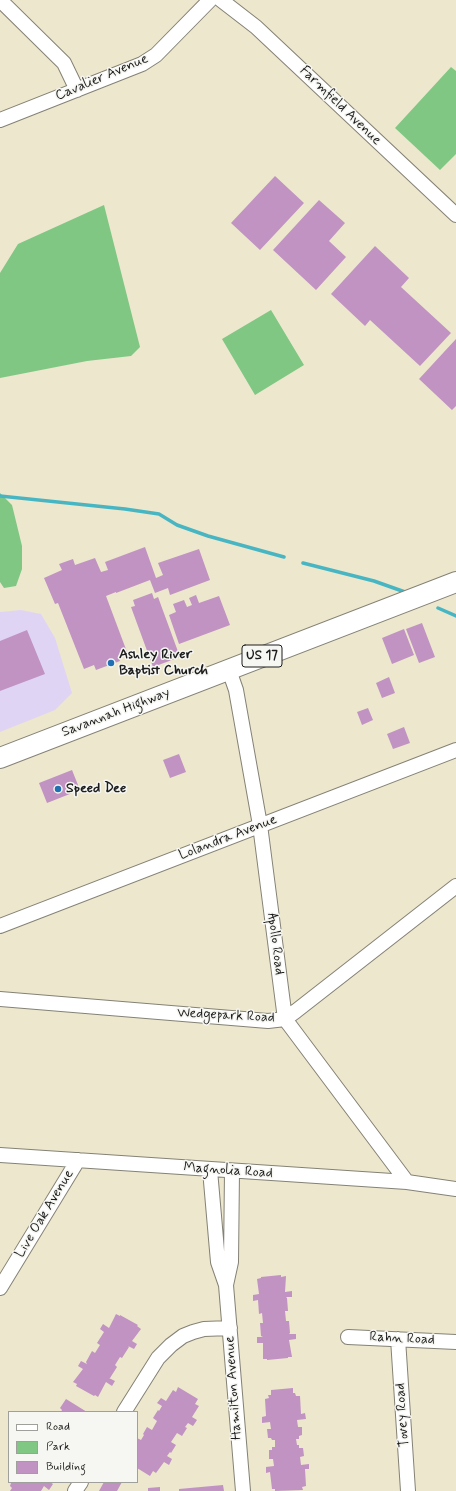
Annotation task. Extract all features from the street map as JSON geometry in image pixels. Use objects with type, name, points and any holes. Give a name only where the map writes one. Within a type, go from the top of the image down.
[{"type":"highway","name":"Savannah Highway","points":[[0,758],[456,582]]},
{"type":"street","points":[[0,0],[64,63],[77,90]]},
{"type":"street","name":"Cavalier Avenue","points":[[0,120],[142,64],[156,55],[210,0]]},
{"type":"street","name":"Farmfield Avenue","points":[[221,0],[256,27],[456,215]]},
{"type":"street","name":"Apollo Road","points":[[228,670],[236,690],[260,825],[284,1019],[407,1182]]},
{"type":"street","name":"Lolandra Avenue","points":[[0,926],[456,750]]},
{"type":"street","name":"Wedgepark Road","points":[[0,1000],[268,1021],[284,1019],[456,886]]},
{"type":"street","name":"Magnolia Road","points":[[0,1155],[232,1172],[407,1182],[456,1189]]},
{"type":"street","name":"Live Oak Avenue","points":[[0,1288],[78,1160]]},
{"type":"street","name":"Hamilton Avenue","points":[[210,1170],[218,1262],[226,1285],[243,1491]]},
{"type":"street","name":"Hamilton Avenue","points":[[226,1285],[231,1262],[232,1172]]},
{"type":"street","points":[[215,1225],[232,1224]]},
{"type":"street","points":[[125,1411],[158,1358],[171,1345],[183,1336],[204,1328],[230,1328]]},
{"type":"street","name":"Rahn Road","points":[[348,1337],[456,1342]]},
{"type":"street","name":"Tovey Road","points":[[398,1339],[408,1491]]},
{"type":"shaded area","points":[[21,610],[41,614],[55,638],[72,693],[55,710],[0,732],[0,612]]},
{"type":"green space","points":[[451,67],[456,71],[456,154],[440,170],[395,128]]},
{"type":"green space","points":[[104,205],[140,347],[131,356],[87,361],[0,378],[0,273],[18,244]]},
{"type":"green space","points":[[271,310],[304,365],[255,395],[222,339]]},
{"type":"green space","points":[[0,493],[12,505],[22,546],[22,569],[16,586],[4,588],[0,582]]},
{"type":"building","points":[[275,176],[304,203],[260,250],[231,223]]},
{"type":"building","points":[[319,200],[345,223],[329,241],[346,257],[316,290],[273,250]]},
{"type":"building","points":[[375,246],[409,278],[401,287],[451,333],[420,366],[370,320],[365,326],[331,294]]},
{"type":"building","points":[[456,339],[456,406],[452,410],[419,379]]},
{"type":"building","points":[[145,547],[156,578],[163,575],[158,563],[199,549],[210,580],[170,595],[168,588],[155,593],[150,580],[106,596],[127,652],[118,656],[120,661],[96,670],[94,665],[84,669],[58,603],[55,604],[44,578],[62,570],[59,564],[73,559],[75,565],[95,558],[101,572],[108,570],[105,562]]},
{"type":"building","points":[[152,593],[154,599],[158,597],[180,657],[153,667],[131,607],[135,606],[133,600]]},
{"type":"building","points":[[196,595],[199,603],[219,596],[230,625],[179,644],[169,615],[176,612],[173,604],[184,600],[187,607],[192,605],[189,598]]},
{"type":"building","points":[[422,623],[435,657],[419,663],[406,629]]},
{"type":"building","points":[[404,629],[414,655],[392,664],[382,638]]},
{"type":"building","points":[[27,630],[45,674],[0,691],[0,641]]},
{"type":"building","points":[[389,677],[395,693],[382,698],[376,683]]},
{"type":"building","points":[[368,708],[373,720],[362,725],[357,712]]},
{"type":"building","points":[[404,727],[410,743],[393,749],[387,734]]},
{"type":"building","points":[[179,754],[186,772],[170,778],[163,760]]},
{"type":"building","points":[[72,770],[80,790],[47,803],[39,783]]},
{"type":"building","points":[[281,1275],[281,1277],[286,1276],[285,1292],[292,1291],[292,1297],[286,1297],[288,1311],[285,1311],[286,1321],[289,1321],[289,1334],[296,1334],[296,1339],[289,1340],[292,1357],[267,1360],[263,1359],[263,1343],[257,1343],[257,1337],[263,1337],[261,1336],[260,1323],[263,1323],[262,1313],[259,1314],[258,1300],[253,1301],[253,1295],[259,1294],[257,1279],[261,1277]]},
{"type":"building","points":[[116,1314],[138,1325],[137,1326],[141,1329],[132,1341],[137,1344],[134,1349],[128,1346],[129,1347],[122,1358],[120,1357],[115,1365],[117,1367],[109,1378],[115,1381],[112,1386],[106,1382],[98,1397],[76,1386],[77,1384],[73,1382],[83,1369],[78,1366],[81,1361],[87,1364],[86,1362],[92,1351],[95,1353],[100,1345],[97,1343],[104,1332],[100,1329],[103,1324],[109,1328]]},
{"type":"building","points":[[178,1387],[198,1399],[195,1404],[199,1406],[192,1417],[197,1420],[193,1426],[188,1423],[182,1436],[177,1433],[171,1442],[176,1445],[167,1456],[172,1459],[169,1465],[164,1462],[156,1473],[153,1471],[150,1476],[138,1469],[138,1438],[141,1440],[147,1427],[152,1430],[157,1421],[153,1418],[162,1406],[157,1403],[161,1398],[166,1401],[173,1390],[176,1392]]},
{"type":"building","points":[[293,1388],[293,1393],[295,1393],[296,1396],[300,1396],[301,1414],[305,1413],[306,1419],[297,1420],[298,1427],[302,1427],[302,1435],[299,1436],[299,1439],[296,1439],[297,1445],[299,1445],[299,1448],[303,1448],[304,1456],[300,1457],[301,1465],[309,1464],[309,1469],[305,1469],[306,1486],[302,1487],[303,1490],[275,1491],[275,1489],[272,1489],[270,1472],[266,1473],[266,1467],[274,1466],[273,1459],[269,1459],[269,1450],[272,1450],[272,1447],[275,1447],[275,1440],[268,1438],[267,1429],[271,1429],[270,1422],[262,1423],[262,1417],[266,1416],[265,1399],[269,1398],[268,1395],[271,1395],[271,1390]]},
{"type":"building","points":[[66,1399],[85,1411],[62,1411],[60,1408]]},
{"type":"building","points":[[11,1483],[53,1484],[49,1490],[44,1486],[41,1491],[10,1491],[12,1488],[10,1486]]},
{"type":"building","points":[[103,1483],[121,1483],[117,1491],[99,1491]]},
{"type":"building","points":[[223,1485],[224,1491],[179,1491],[179,1489]]},
{"type":"building","points":[[160,1487],[160,1491],[148,1491],[148,1488]]},
{"type":"waterway","points":[[0,496],[159,514],[177,525],[208,536],[284,557]]},
{"type":"waterway","points":[[303,563],[374,581],[405,592]]},
{"type":"waterway","points":[[438,608],[456,616]]},
{"type":"place","name":"Ashley River Baptist Church","points":[[111,663]]},
{"type":"place","name":"Speed Dee","points":[[58,789]]}]
